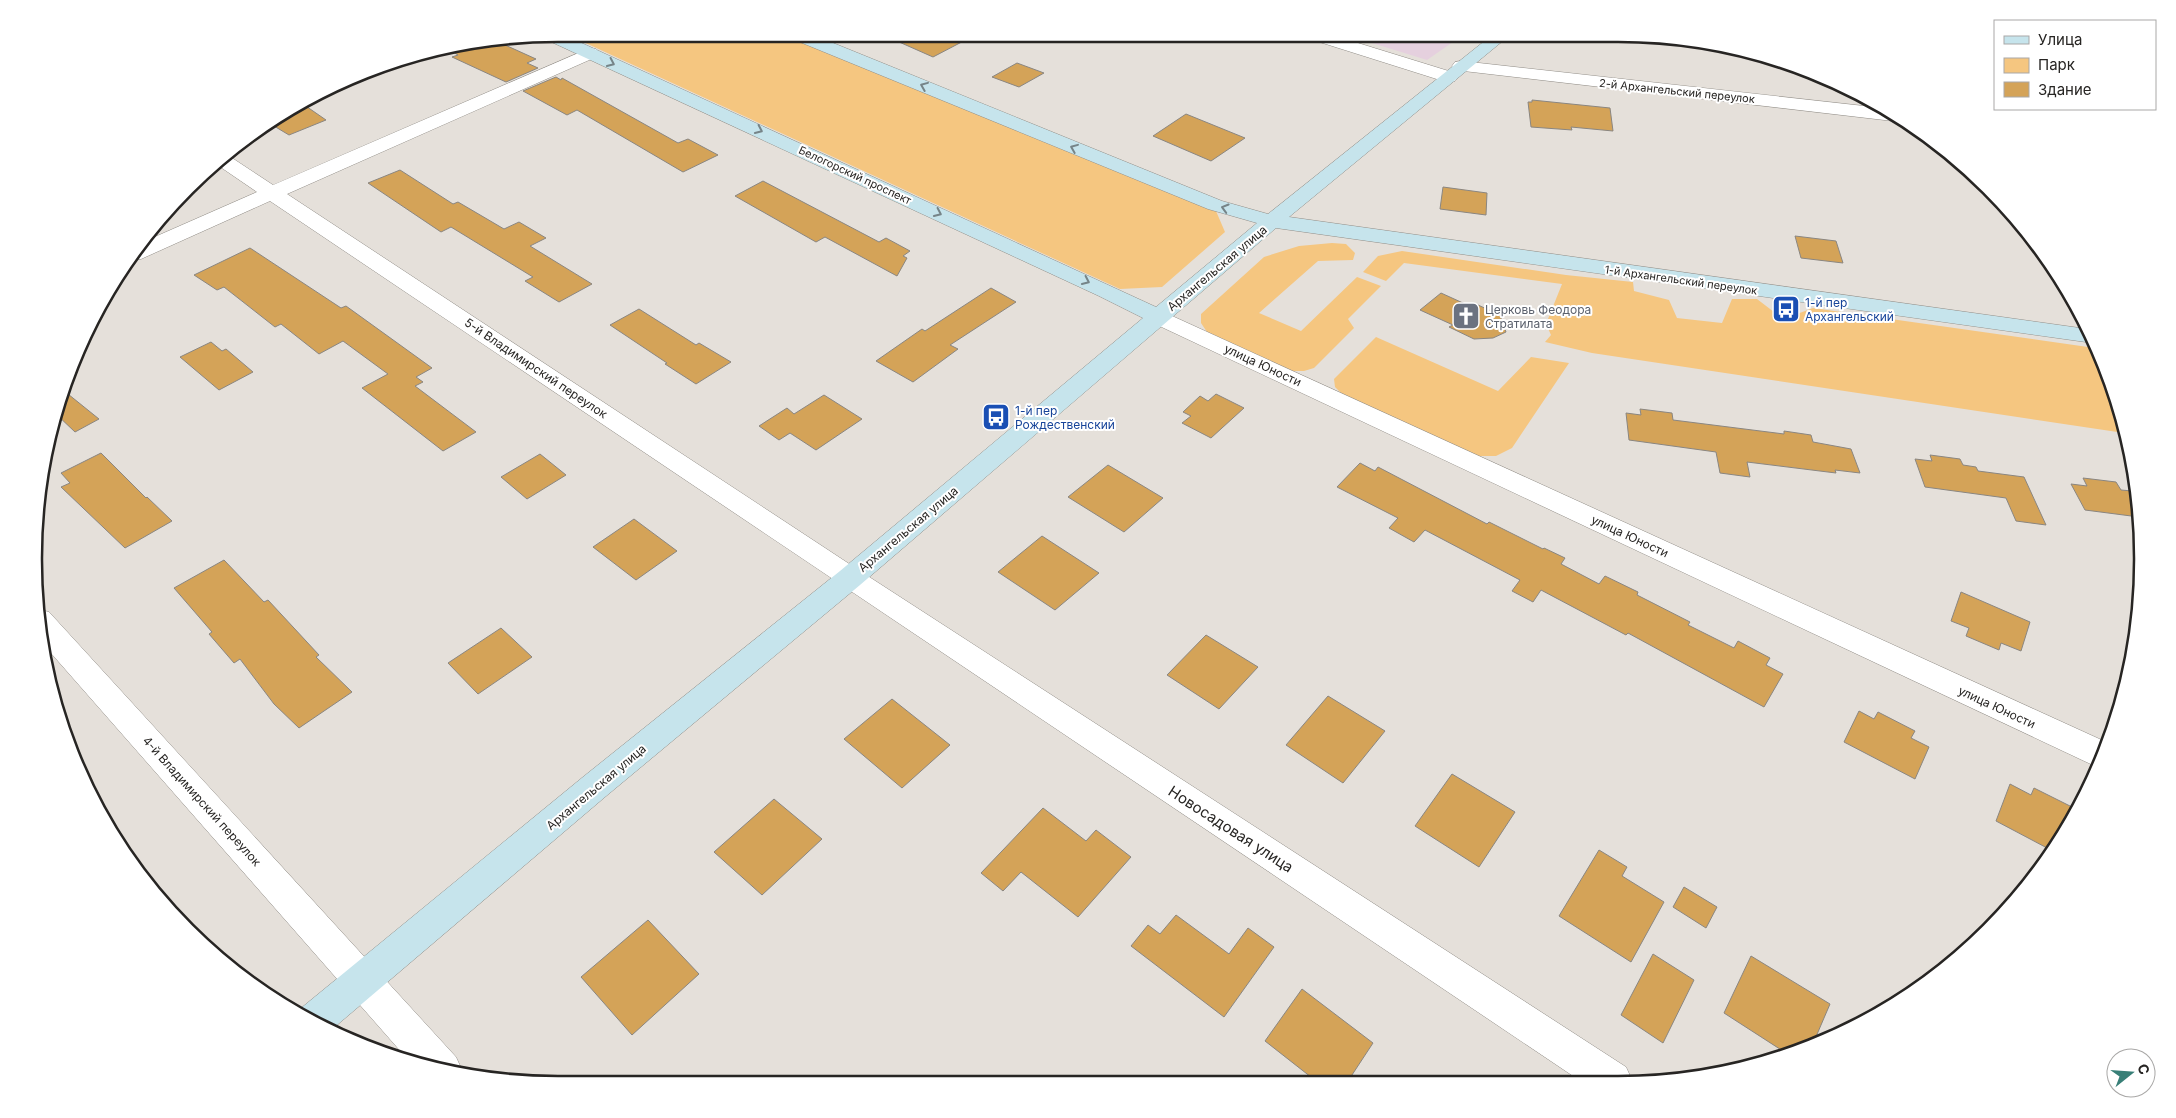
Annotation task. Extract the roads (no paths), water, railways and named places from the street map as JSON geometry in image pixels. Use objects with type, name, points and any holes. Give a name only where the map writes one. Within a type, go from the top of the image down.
[{"type":"street","name":"Белогорский проспект","points":[[567,42],[1159,317]]},
{"type":"street","points":[[816,42],[1215,205],[1272,222]]},
{"type":"street","name":"2-й Архангельский переулок","points":[[1345,42],[1455,72],[1877,113]]},
{"type":"street","name":"Архангельская улица","points":[[320,1016],[601,781],[850,578],[1272,222],[1493,42]]},
{"type":"street","points":[[147,247],[590,53]]},
{"type":"street","name":"5-й Владимирский переулок","points":[[227,163],[850,578]]},
{"type":"street","name":"1-й Архангельский переулок","points":[[1272,222],[2082,336]]},
{"type":"street","name":"улица Юности","points":[[1159,317],[2096,752]]},
{"type":"street","name":"Новосадовая улица","points":[[850,578],[1607,1076]]},
{"type":"street","name":"4-й Владимирский переулок","points":[[48,629],[434,1060]]},
{"type":"place","name":"1-й пер Архангельский","points":[[1786,309]]},
{"type":"place","name":"Церковь Феодора Стратилата","points":[[1466,316]]},
{"type":"place","name":"1-й пер Рождественский","points":[[996,417]]}]
